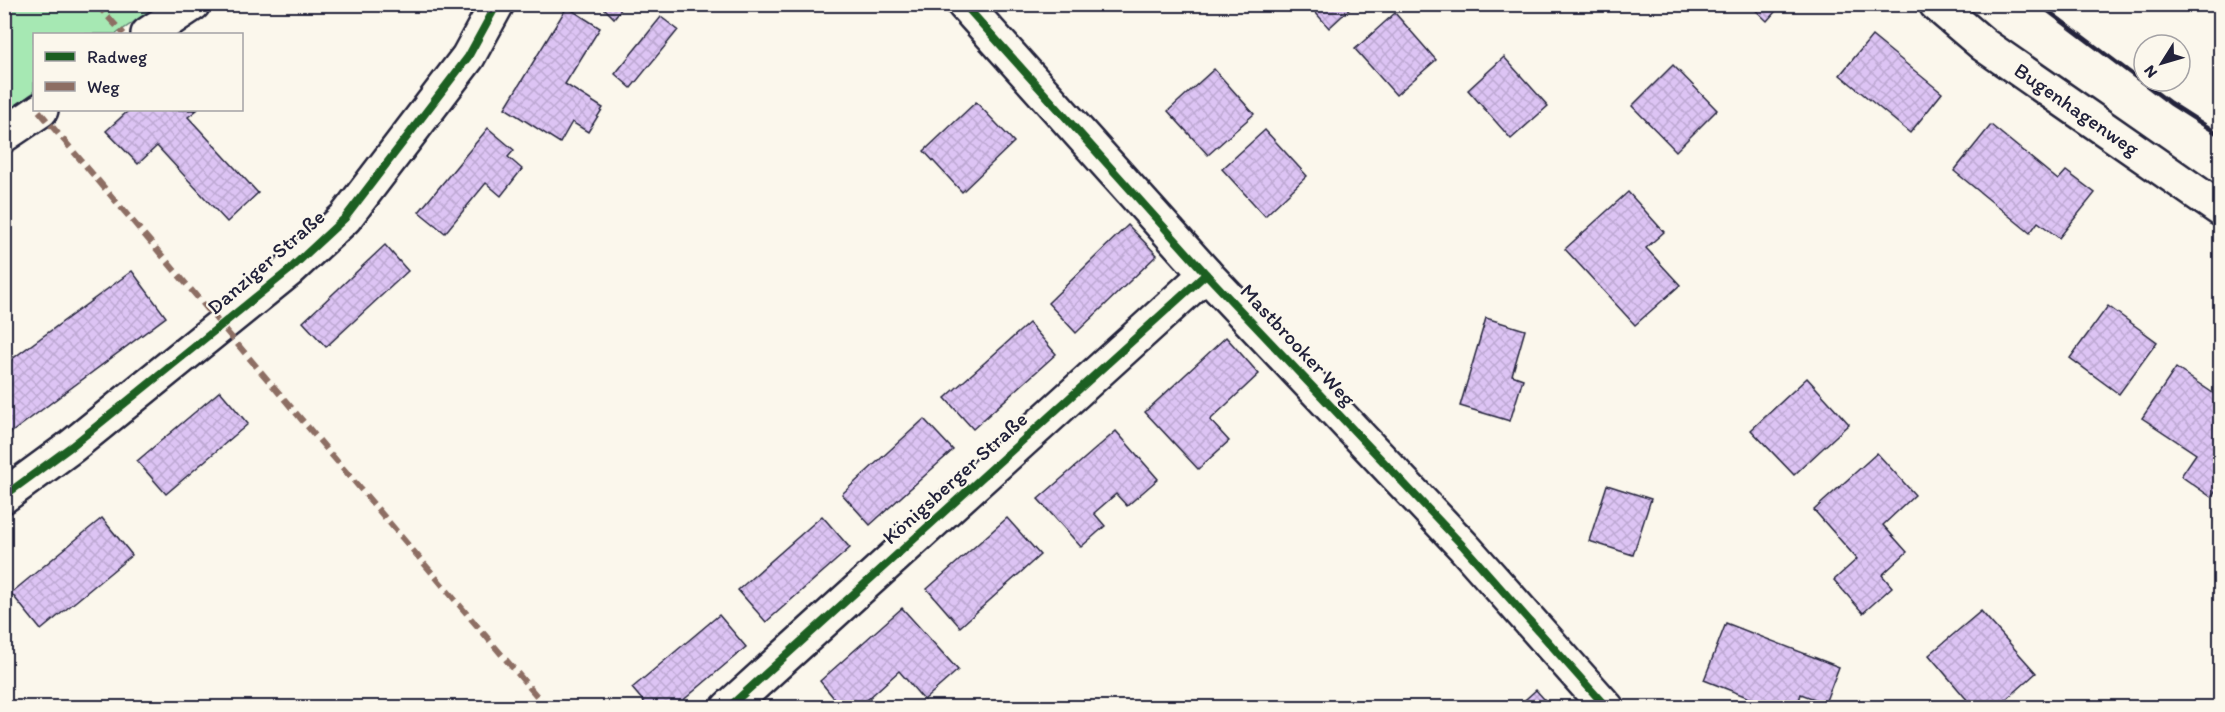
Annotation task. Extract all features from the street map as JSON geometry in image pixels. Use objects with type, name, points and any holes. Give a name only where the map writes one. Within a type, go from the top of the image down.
[{"type":"street","points":[[150,33],[193,4]]},
{"type":"street","name":"Danziger Straße","points":[[4,496],[72,446],[288,271],[345,218],[468,57],[497,4]]},
{"type":"street","name":"Mastbrooker Weg","points":[[964,4],[1206,274],[1464,547],[1607,708]]},
{"type":"street","name":"Bugenhagenweg","points":[[1935,4],[1984,45],[2220,209]]},
{"type":"street","points":[[4,135],[40,111]]},
{"type":"street","name":"Königsberger Straße","points":[[728,708],[1206,274]]},
{"type":"green space","points":[[5,4],[159,4],[117,33],[33,33],[33,93],[5,114]]},
{"type":"building","points":[[434,4],[447,4],[440,11]]},
{"type":"building","points":[[600,4],[625,4],[614,18]]},
{"type":"building","points":[[1308,4],[1355,4],[1329,28]]},
{"type":"building","points":[[1749,4],[1782,4],[1767,21]]},
{"type":"building","points":[[567,7],[600,28],[565,84],[603,108],[588,132],[572,122],[560,143],[505,108]]},
{"type":"building","points":[[1395,13],[1436,60],[1396,95],[1355,49]]},
{"type":"building","points":[[661,17],[678,30],[631,88],[615,74]]},
{"type":"building","points":[[1872,36],[1942,93],[1910,133],[1840,75]]},
{"type":"building","points":[[1504,57],[1548,106],[1511,139],[1468,90]]},
{"type":"building","points":[[1673,65],[1717,110],[1676,151],[1632,106]]},
{"type":"building","points":[[1214,69],[1254,114],[1208,155],[1168,111]]},
{"type":"building","points":[[976,102],[1014,142],[962,192],[924,151]]},
{"type":"building","points":[[128,111],[196,111],[188,117],[258,193],[227,222],[157,146],[138,164],[106,131]]},
{"type":"building","points":[[1991,125],[2058,180],[2066,171],[2095,193],[2059,238],[2038,222],[2030,233],[1954,171]]},
{"type":"building","points":[[488,128],[514,150],[508,157],[522,169],[501,196],[486,183],[445,233],[419,212]]},
{"type":"building","points":[[1265,130],[1307,176],[1265,216],[1222,169]]},
{"type":"building","points":[[1628,192],[1664,232],[1646,248],[1680,285],[1635,325],[1565,249]]},
{"type":"building","points":[[1128,225],[1157,255],[1076,333],[1048,303]]},
{"type":"building","points":[[385,245],[408,271],[326,347],[303,322]]},
{"type":"building","points":[[132,271],[166,317],[4,438],[4,365]]},
{"type":"building","points":[[2108,306],[2157,342],[2119,394],[2070,358]]},
{"type":"building","points":[[1486,318],[1525,330],[1512,375],[1523,379],[1510,421],[1460,406]]},
{"type":"building","points":[[1029,323],[1056,354],[973,429],[945,398]]},
{"type":"building","points":[[1226,337],[1259,374],[1210,420],[1229,441],[1198,469],[1145,412]]},
{"type":"building","points":[[2176,368],[2220,398],[2220,484],[2211,497],[2181,476],[2196,454],[2142,418]]},
{"type":"building","points":[[1807,378],[1849,424],[1794,475],[1751,430]]},
{"type":"building","points":[[220,391],[248,424],[166,494],[137,461]]},
{"type":"building","points":[[924,419],[953,450],[870,525],[842,494]]},
{"type":"building","points":[[1116,431],[1158,479],[1127,506],[1116,494],[1094,513],[1105,526],[1081,547],[1038,499]]},
{"type":"building","points":[[1877,453],[1915,495],[1883,525],[1907,552],[1882,575],[1892,587],[1863,613],[1834,580],[1857,559],[1814,510]]},
{"type":"building","points":[[1607,485],[1651,499],[1633,555],[1589,541]]},
{"type":"building","points":[[822,516],[850,548],[766,622],[738,590]]},
{"type":"building","points":[[102,518],[132,555],[41,630],[11,593]]},
{"type":"building","points":[[1007,518],[1040,555],[960,627],[927,589]]},
{"type":"building","points":[[902,608],[958,670],[924,700],[899,671],[858,708],[842,708],[820,681]]},
{"type":"building","points":[[1981,611],[2036,673],[1997,708],[1974,708],[1929,655]]},
{"type":"building","points":[[719,615],[746,647],[674,708],[649,708],[632,688]]},
{"type":"building","points":[[1726,623],[1839,667],[1825,703],[1801,694],[1797,708],[1775,708],[1704,680]]},
{"type":"building","points":[[1536,690],[1552,708],[1516,708]]},
{"type":"building","points":[[790,702],[796,708],[784,708]]},
{"type":"railway","points":[[2039,4],[2170,103],[2220,135]]},
{"type":"marked path","points":[[96,4],[123,33]]},
{"type":"marked path","points":[[39,111],[547,708]]},
{"type":"cycle path","points":[[4,496],[72,446],[288,271],[345,218],[468,57],[497,4]]},
{"type":"cycle path","points":[[964,4],[1206,274],[1464,547],[1607,708]]},
{"type":"cycle path","points":[[728,708],[1206,274]]}]
